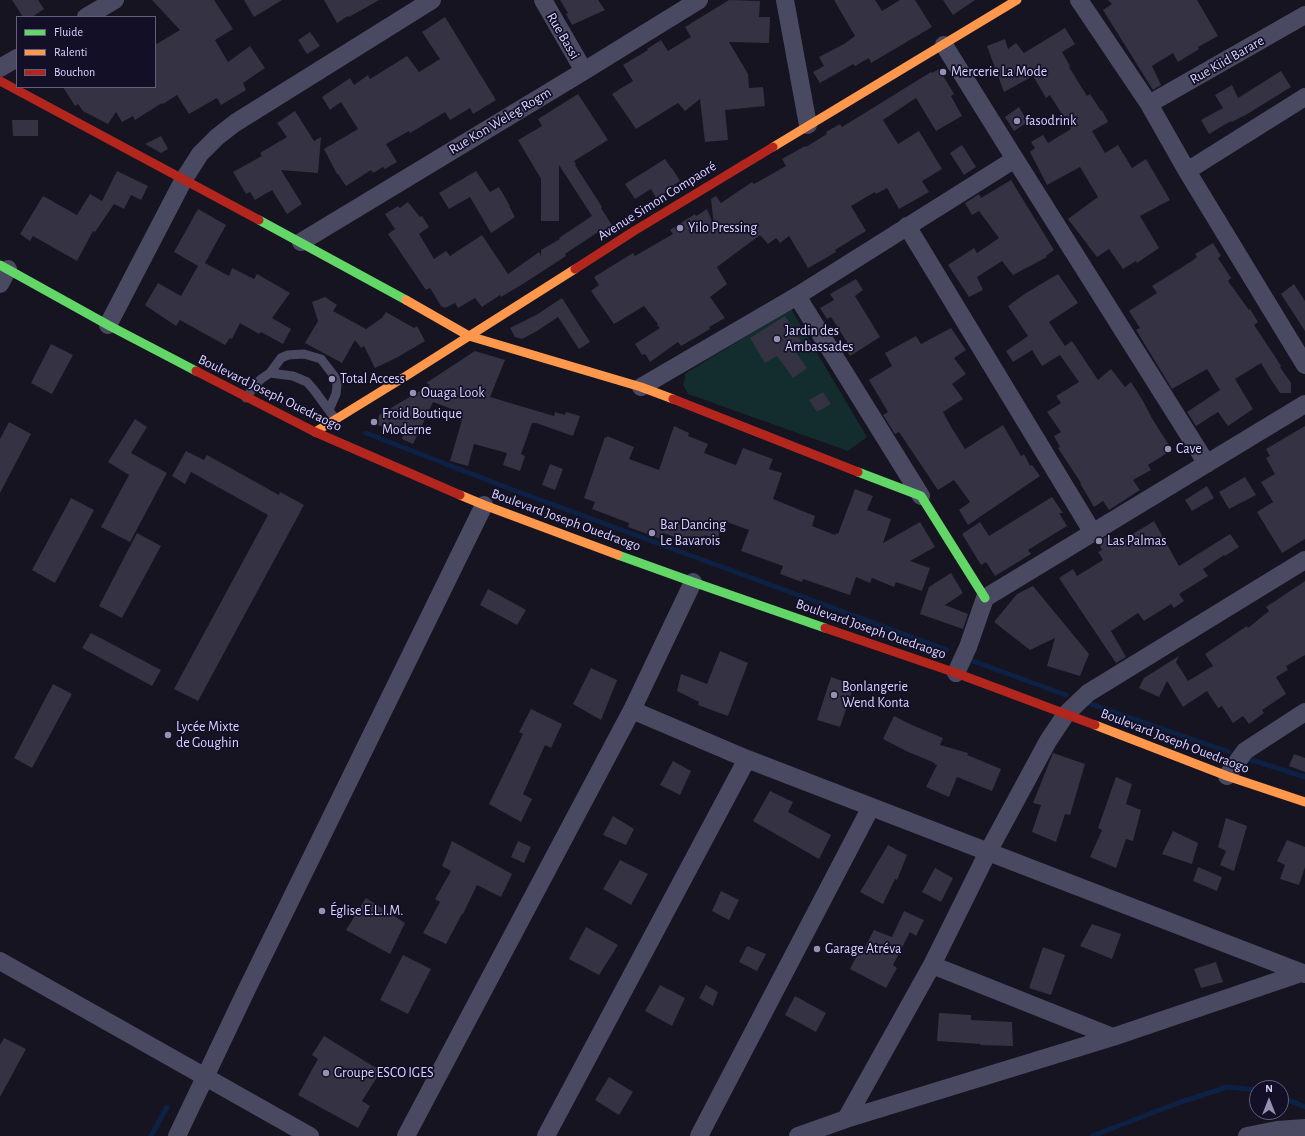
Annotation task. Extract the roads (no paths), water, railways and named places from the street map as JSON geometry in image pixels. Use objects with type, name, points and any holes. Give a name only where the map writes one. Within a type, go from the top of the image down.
[{"type":"street","points":[[88,16],[114,0]]},
{"type":"street","points":[[108,324],[184,179],[200,154],[216,137],[235,123],[432,0]]},
{"type":"street","name":"Rue Bassi","points":[[543,0],[584,71]]},
{"type":"street","name":"Rue Kon Weleg Rogm","points":[[301,242],[699,0]]},
{"type":"street","points":[[785,0],[808,125]]},
{"type":"street","name":"Avenue Simon Compaoré","points":[[315,432],[634,231],[1017,0]]},
{"type":"street","points":[[1079,0],[1149,104],[1305,365]]},
{"type":"street","name":"Rue Kiid Barare","points":[[1149,104],[1305,15]]},
{"type":"street","points":[[944,45],[1208,464]]},
{"type":"street","points":[[0,68],[16,59]]},
{"type":"street","points":[[0,81],[301,242],[469,336],[642,387],[921,496]]},
{"type":"street","points":[[1188,171],[1305,97]]},
{"type":"street","points":[[642,387],[797,296],[1015,159]]},
{"type":"street","points":[[907,226],[1093,534]]},
{"type":"street","name":"Boulevard Joseph Ouedraogo","points":[[3,273],[108,324],[246,398],[315,432],[484,505],[693,582],[956,673],[1227,776],[1305,802]]},
{"type":"street","points":[[797,296],[985,598]]},
{"type":"street","points":[[956,673],[968,647],[985,598],[1093,534],[1305,404]]},
{"type":"street","points":[[177,1136],[246,991],[484,505]]},
{"type":"street","points":[[846,1119],[932,965],[988,852],[1048,741],[1066,714],[1088,693],[1305,560]]},
{"type":"street","points":[[406,1136],[632,710],[693,582]]},
{"type":"street","points":[[632,710],[747,759],[1303,974]]},
{"type":"street","points":[[1227,776],[1245,751],[1305,712]]},
{"type":"street","points":[[546,1136],[747,759]]},
{"type":"street","points":[[699,1136],[871,807]]},
{"type":"street","points":[[0,961],[310,1136]]},
{"type":"street","points":[[932,965],[1113,1037]]},
{"type":"street","points":[[798,1136],[846,1119],[1113,1037],[1303,974]]},
{"type":"street","points":[[1247,1136],[1276,1130],[1305,1128]]},
{"type":"lane","points":[[246,398],[252,388],[270,373],[281,358],[288,355],[304,354],[321,359],[335,377],[337,385],[336,394],[329,410]]},
{"type":"lane","points":[[270,373],[293,376],[307,382],[336,420]]},
{"type":"waterway","points":[[366,433],[508,488],[947,650]]},
{"type":"waterway","points":[[970,660],[1066,695]]},
{"type":"waterway","points":[[1085,702],[1229,752]]},
{"type":"waterway","points":[[1249,759],[1305,777]]},
{"type":"waterway","points":[[1092,1136],[1178,1103],[1227,1087],[1249,1089]]},
{"type":"waterway","points":[[1289,1100],[1305,1107]]},
{"type":"waterway","points":[[151,1136],[167,1107]]},
{"type":"place","name":"Mercerie La Mode","points":[[943,72]]},
{"type":"place","name":"fasodrink","points":[[1017,121]]},
{"type":"place","name":"Yilo Pressing","points":[[680,228]]},
{"type":"place","name":"Jardin des Ambassades","points":[[777,339]]},
{"type":"place","name":"Total Access","points":[[332,379]]},
{"type":"place","name":"Ouaga Look","points":[[413,393]]},
{"type":"place","name":"Froid Boutique Moderne","points":[[374,422]]},
{"type":"place","name":"Cave","points":[[1168,449]]},
{"type":"place","name":"Bar Dancing Le Bavarois","points":[[652,533]]},
{"type":"place","name":"Las Palmas","points":[[1099,541]]},
{"type":"place","name":"Bonlangerie Wend Konta","points":[[834,695]]},
{"type":"place","name":"Lycée Mixte de Goughin","points":[[168,735]]},
{"type":"place","name":"Église E.L.I.M.","points":[[322,911]]},
{"type":"place","name":"Garage Atréva","points":[[817,949]]},
{"type":"place","name":"Groupe ESCO IGES","points":[[326,1073]]}]
